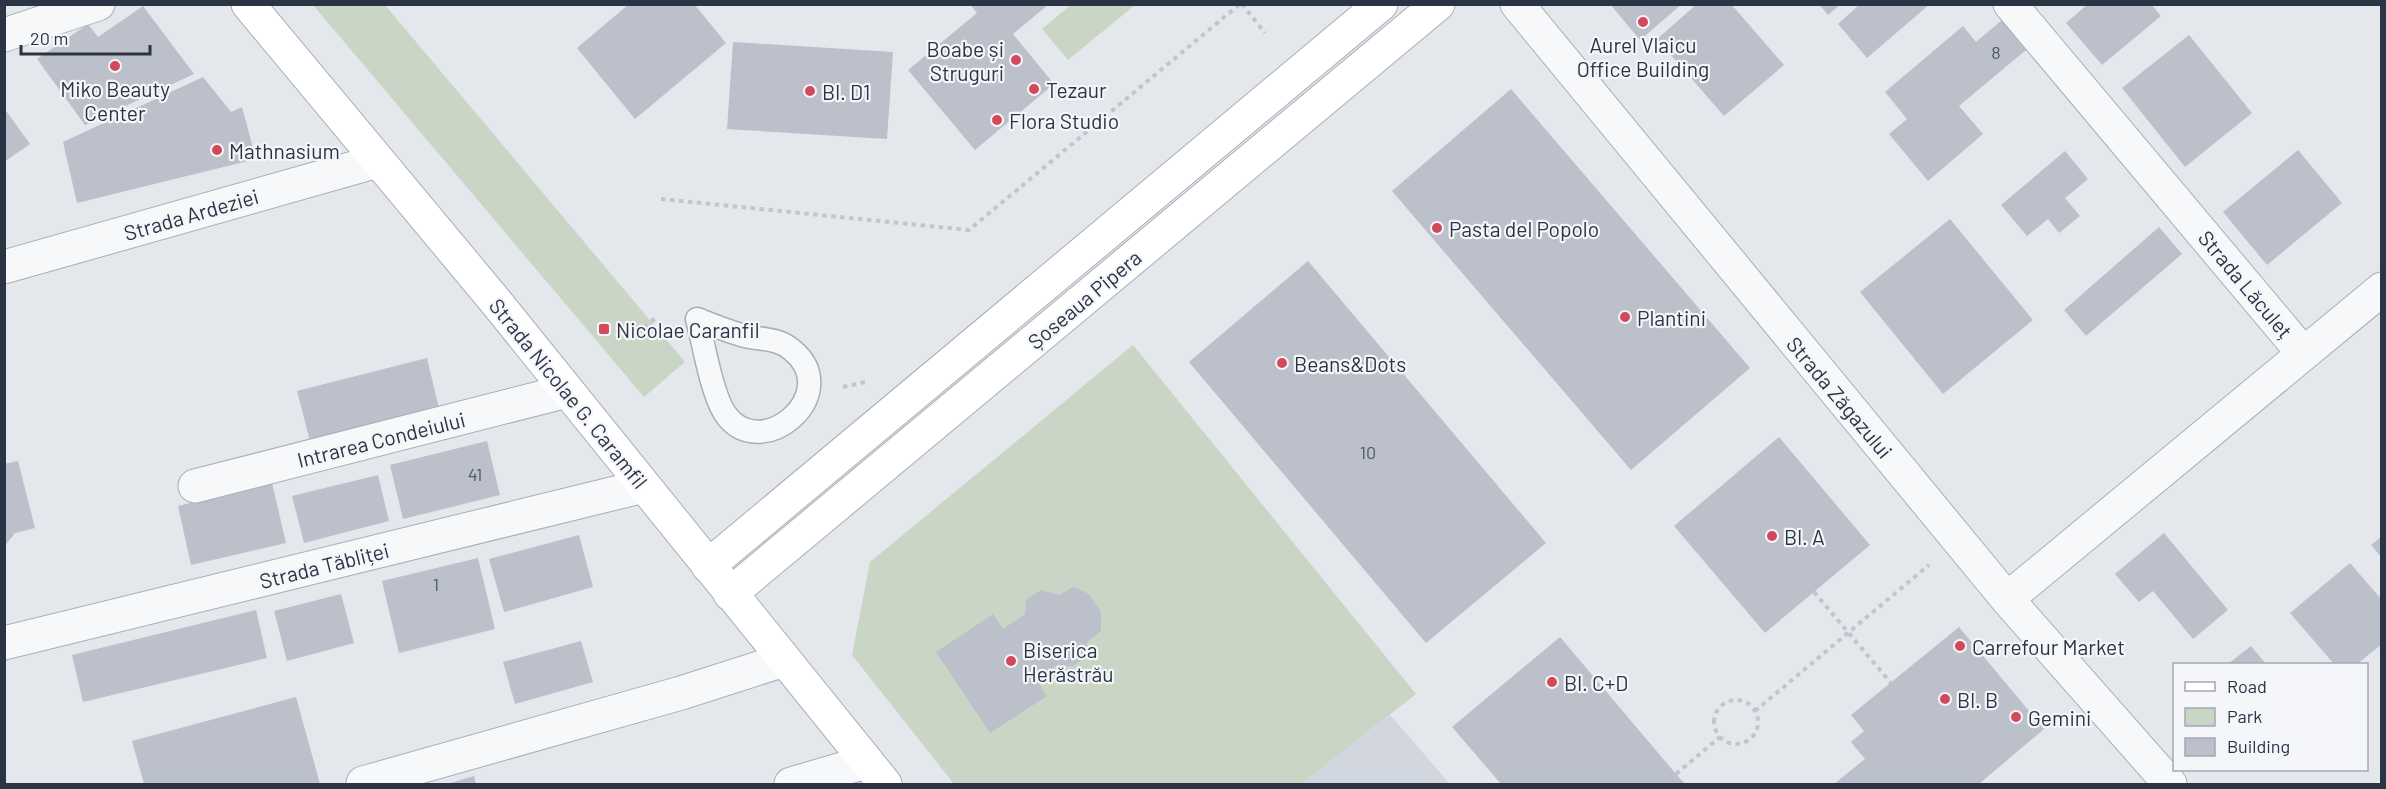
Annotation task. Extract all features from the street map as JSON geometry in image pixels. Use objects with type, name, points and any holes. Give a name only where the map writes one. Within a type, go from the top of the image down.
[{"type":"main road","name":"Strada Nicolae G. Caramfil","points":[[248,4],[567,391],[875,773]]},
{"type":"main road","name":"Șoseaua Pipera","points":[[708,566],[1381,4]]},
{"type":"main road","name":"Șoseaua Pipera","points":[[730,594],[1438,4]]},
{"type":"street","points":[[4,35],[98,4]]},
{"type":"street","name":"Strada Zăgazului","points":[[1517,4],[2007,599],[2170,784]]},
{"type":"street","name":"Strada Lăculeț","points":[[2007,599],[2303,353],[2010,4]]},
{"type":"street","name":"Strada Ardeziei","points":[[4,267],[378,161]]},
{"type":"street","points":[[2303,353],[2382,289]]},
{"type":"street","name":"Intrarea Condeiului","points":[[195,486],[567,391]]},
{"type":"street","name":"Strada Tăbliței","points":[[4,643],[644,486]]},
{"type":"street","points":[[363,783],[681,693],[784,660]]},
{"type":"street","points":[[791,784],[875,773]]},
{"type":"lane","points":[[697,319],[745,336],[782,342],[795,352],[804,365],[808,380],[807,396],[801,410],[792,420],[780,428],[766,431],[751,430],[736,424],[725,414],[712,382],[697,319]]},
{"type":"path","points":[[661,199],[969,230],[1241,4],[1265,33]]},
{"type":"path","points":[[637,333],[658,316]]},
{"type":"path","points":[[1755,711],[1959,541]]},
{"type":"path","points":[[1815,592],[1891,683]]},
{"type":"path","points":[[1736,700],[1747,703],[1755,711],[1758,721],[1756,732],[1748,741],[1737,745],[1725,742],[1720,737],[1714,722],[1717,711],[1725,703],[1736,700]]},
{"type":"path","points":[[1676,774],[1720,737]]},
{"type":"shaded area","points":[[1390,715],[1450,784],[1302,784]]},
{"type":"green space","points":[[1072,4],[1135,5],[1068,60],[1042,29]]},
{"type":"green space","points":[[313,5],[385,5],[685,362],[644,397]]},
{"type":"green space","points":[[1133,345],[1416,694],[1302,784],[954,784],[852,655],[870,562]]},
{"type":"building","points":[[629,4],[694,4],[726,43],[635,119],[577,48]]},
{"type":"building","points":[[970,4],[1049,4],[1013,34],[1054,84],[975,150],[908,70],[977,13]]},
{"type":"building","name":"Aurel Vlaicu Office Building","points":[[1610,4],[1682,4],[1640,40]]},
{"type":"building","points":[[1697,4],[1731,4],[1784,65],[1724,116],[1657,39]]},
{"type":"building","points":[[1819,4],[1841,4],[1828,15]]},
{"type":"building","points":[[1860,4],[1930,4],[1867,58],[1838,24]]},
{"type":"building","points":[[2088,4],[2151,4],[2161,16],[2102,65],[2066,23]]},
{"type":"building","name":"Miko Beauty Center","points":[[143,6],[194,74],[85,125],[37,59],[88,24],[98,37]]},
{"type":"building","points":[[2002,20],[2026,50],[1959,106],[1983,134],[1928,181],[1889,134],[1907,119],[1885,92],[1963,26],[1976,42]]},
{"type":"building","points":[[2189,35],[2252,113],[2185,167],[2122,88]]},
{"type":"building","name":"Bl. D1","points":[[733,42],[893,52],[887,139],[727,129]]},
{"type":"building","points":[[203,77],[231,112],[242,107],[256,159],[77,203],[63,142]]},
{"type":"building","points":[[1511,89],[1750,368],[1631,470],[1392,191]]},
{"type":"building","points":[[4,108],[30,144],[4,162]]},
{"type":"building","points":[[2298,150],[2342,203],[2267,265],[2223,212]]},
{"type":"building","points":[[2065,151],[2088,179],[2065,198],[2080,216],[2059,233],[2048,219],[2027,236],[2001,205]]},
{"type":"building","points":[[1950,219],[2033,320],[1943,394],[1860,292]]},
{"type":"building","points":[[2159,227],[2182,254],[2086,336],[2064,310]]},
{"type":"building","points":[[1308,261],[1546,543],[1426,643],[1189,362]]},
{"type":"building","points":[[427,358],[441,417],[312,449],[297,391]]},
{"type":"building","name":"Bl. A","points":[[1779,437],[1870,545],[1765,633],[1674,526]]},
{"type":"building","points":[[487,441],[500,495],[403,519],[390,465]]},
{"type":"building","points":[[18,461],[35,528],[15,533],[4,547],[4,464]]},
{"type":"building","points":[[378,475],[389,521],[304,543],[292,496]]},
{"type":"building","points":[[272,483],[286,543],[191,565],[178,506]]},
{"type":"building","points":[[2164,533],[2228,610],[2193,639],[2153,591],[2139,602],[2115,574]]},
{"type":"building","points":[[579,535],[593,587],[504,612],[489,559]]},
{"type":"building","points":[[2382,536],[2382,558],[2371,545]]},
{"type":"building","points":[[478,558],[495,629],[399,653],[382,581]]},
{"type":"building","points":[[2350,563],[2382,600],[2382,644],[2358,663],[2333,663],[2290,613]]},
{"type":"building","name":"Biserica Herăstrău","points":[[1073,587],[1089,594],[1101,612],[1101,631],[1087,642],[1086,657],[1073,666],[1056,666],[1036,679],[1047,696],[990,733],[936,652],[993,614],[1003,629],[1025,614],[1026,600],[1041,590],[1059,595]]},
{"type":"building","points":[[341,594],[354,643],[287,661],[274,611]]},
{"type":"building","points":[[256,610],[267,658],[83,702],[72,655]]},
{"type":"building","name":"Bl. B","points":[[1959,627],[2044,729],[1979,784],[1834,784],[1865,759],[1851,742],[1864,731],[1851,715]]},
{"type":"building","name":"Bl. C+D","points":[[1560,637],[1685,784],[1501,784],[1452,727]]},
{"type":"building","points":[[581,641],[593,682],[515,704],[503,662]]},
{"type":"building","points":[[2251,646],[2265,663],[2229,663]]},
{"type":"building","points":[[296,697],[320,784],[144,784],[132,741]]},
{"type":"building","points":[[474,776],[476,784],[447,784]]},
{"type":"place","name":"Aurel Vlaicu Office Building","points":[[1643,22]]},
{"type":"place","name":"Boabe și Struguri","points":[[1016,60]]},
{"type":"place","name":"Miko Beauty Center","points":[[115,66]]},
{"type":"place","name":"Tezaur","points":[[1034,89]]},
{"type":"place","name":"Bl. D1","points":[[810,91]]},
{"type":"place","name":"Flora Studio","points":[[997,120]]},
{"type":"place","name":"Mathnasium","points":[[217,150]]},
{"type":"place","name":"Pasta del Popolo","points":[[1437,228]]},
{"type":"place","name":"Plantini","points":[[1625,317]]},
{"type":"place","name":"Nicolae Caranfil","points":[[604,329]]},
{"type":"place","name":"Beans&Dots","points":[[1282,363]]},
{"type":"place","name":"Bl. A","points":[[1772,536]]},
{"type":"place","name":"Carrefour Market","points":[[1960,646]]},
{"type":"place","name":"Biserica Herăstrău","points":[[1011,661]]},
{"type":"place","name":"Bl. C+D","points":[[1552,682]]},
{"type":"place","name":"Bl. B","points":[[1945,699]]},
{"type":"place","name":"Gemini","points":[[2016,717]]}]
